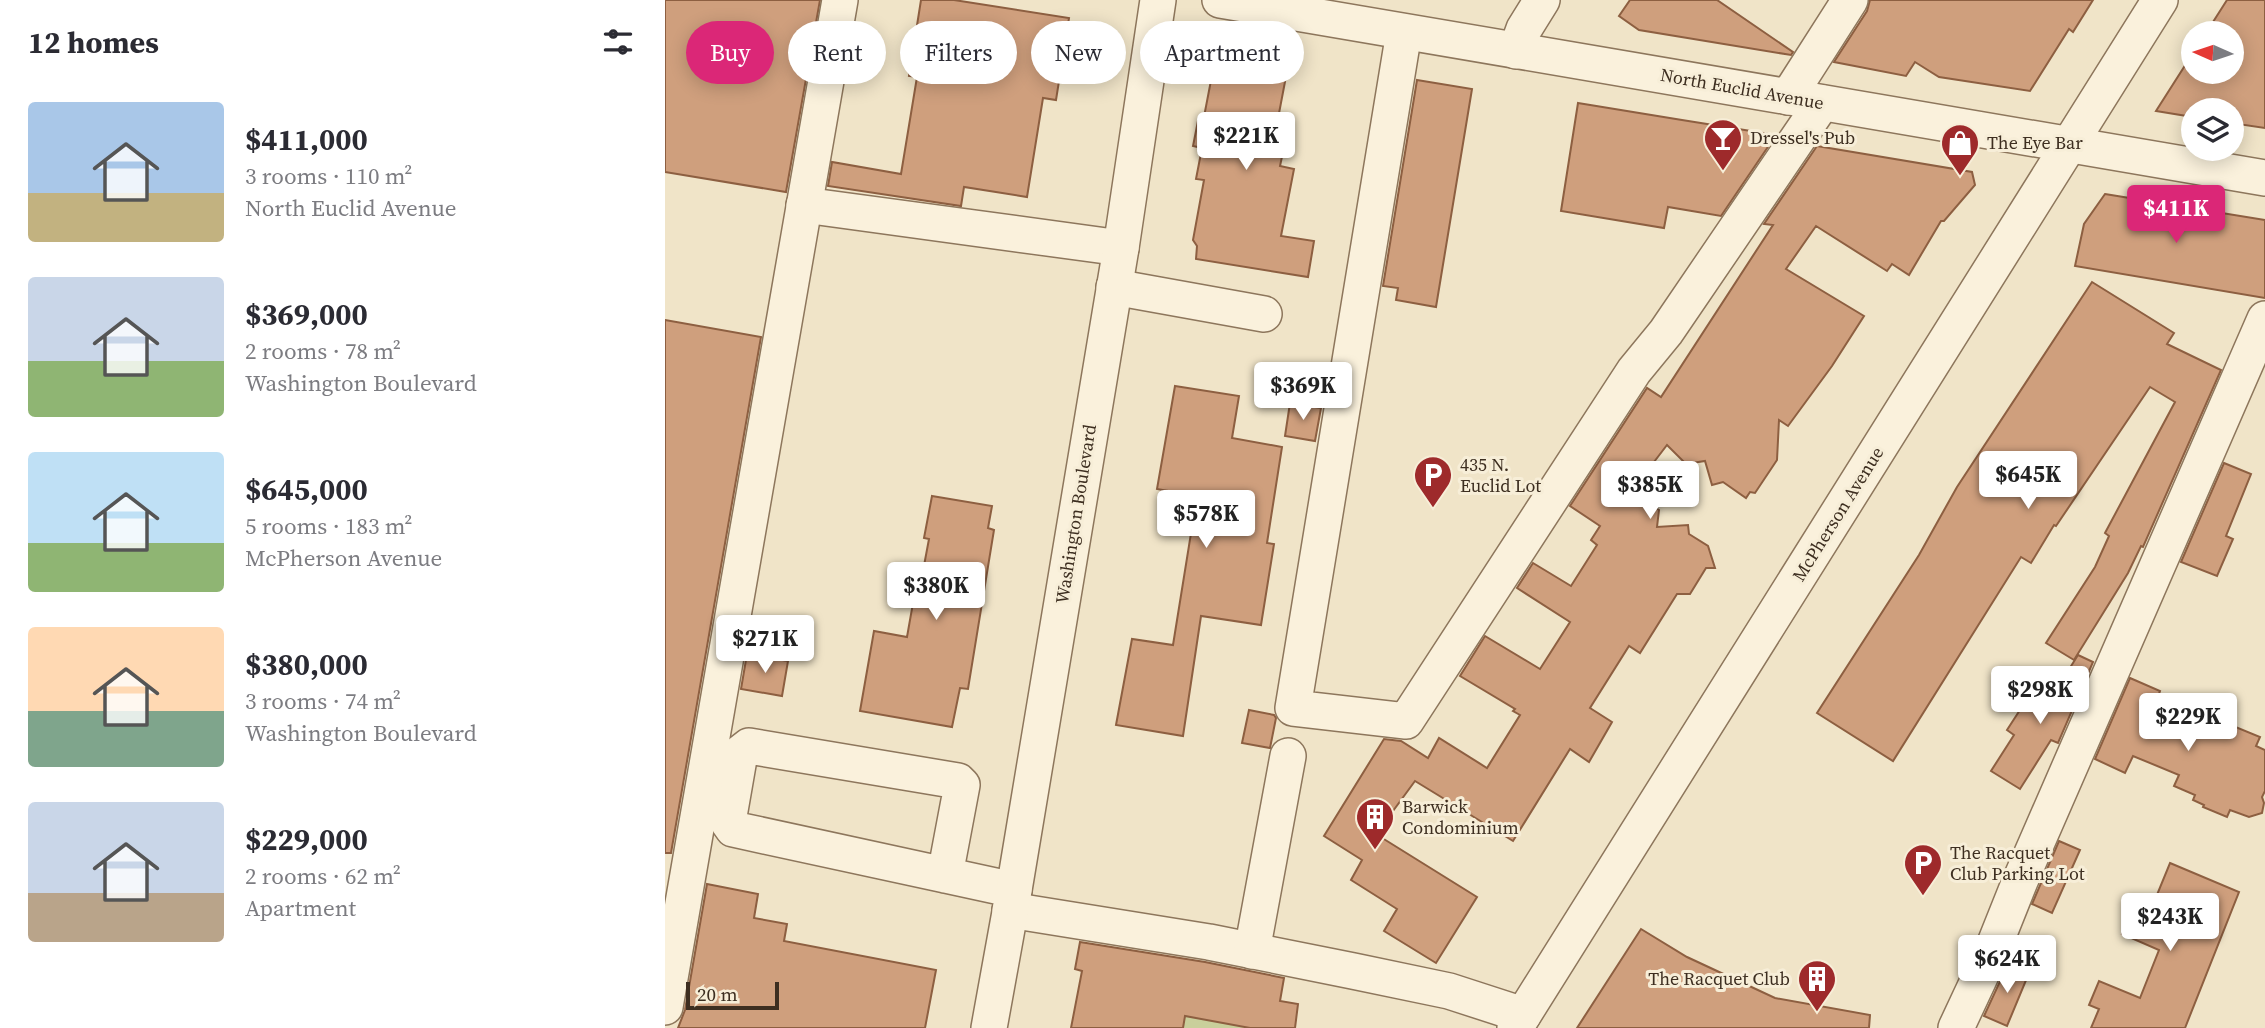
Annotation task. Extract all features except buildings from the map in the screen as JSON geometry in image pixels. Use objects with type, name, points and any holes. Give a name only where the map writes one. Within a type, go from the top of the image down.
[{"type":"street","points":[[665,1007],[680,834],[804,205],[840,0]]},
{"type":"street","name":"Washington Boulevard","points":[[989,1028],[1121,248],[1158,0]]},
{"type":"street","name":"North Euclid Avenue","points":[[1220,0],[1344,10],[1404,32],[2265,178]]},
{"type":"street","points":[[1516,51],[1524,30],[1542,0]]},
{"type":"street","points":[[1404,32],[1293,708],[1406,721],[1635,371],[1666,332],[1805,100],[1850,0]]},
{"type":"street","name":"McPherson Avenue","points":[[1519,1022],[2160,0]]},
{"type":"street","points":[[804,205],[1121,248]]},
{"type":"street","points":[[1114,287],[1264,314]]},
{"type":"street","points":[[1956,1028],[1992,951],[2031,855],[2265,318]]},
{"type":"street","points":[[945,875],[962,785],[958,780],[749,746],[740,753],[728,822],[733,829],[945,875],[1012,900],[1449,991],[1519,1022]]},
{"type":"street","points":[[1252,951],[1288,756]]},
{"type":"green space","points":[[1186,1008],[1220,1022],[1250,1028],[1183,1028]]},
{"type":"place","name":"Dressel's Pub","points":[[1723,172]]},
{"type":"place","name":"The Eye Bar","points":[[1960,177]]},
{"type":"place","name":"435 N. Euclid Lot","points":[[1433,509]]},
{"type":"place","name":"Barwick Condominium","points":[[1375,851]]},
{"type":"place","name":"The Racquet Club Parking Lot","points":[[1923,897]]},
{"type":"place","name":"The Racquet Club","points":[[1817,1013]]}]
